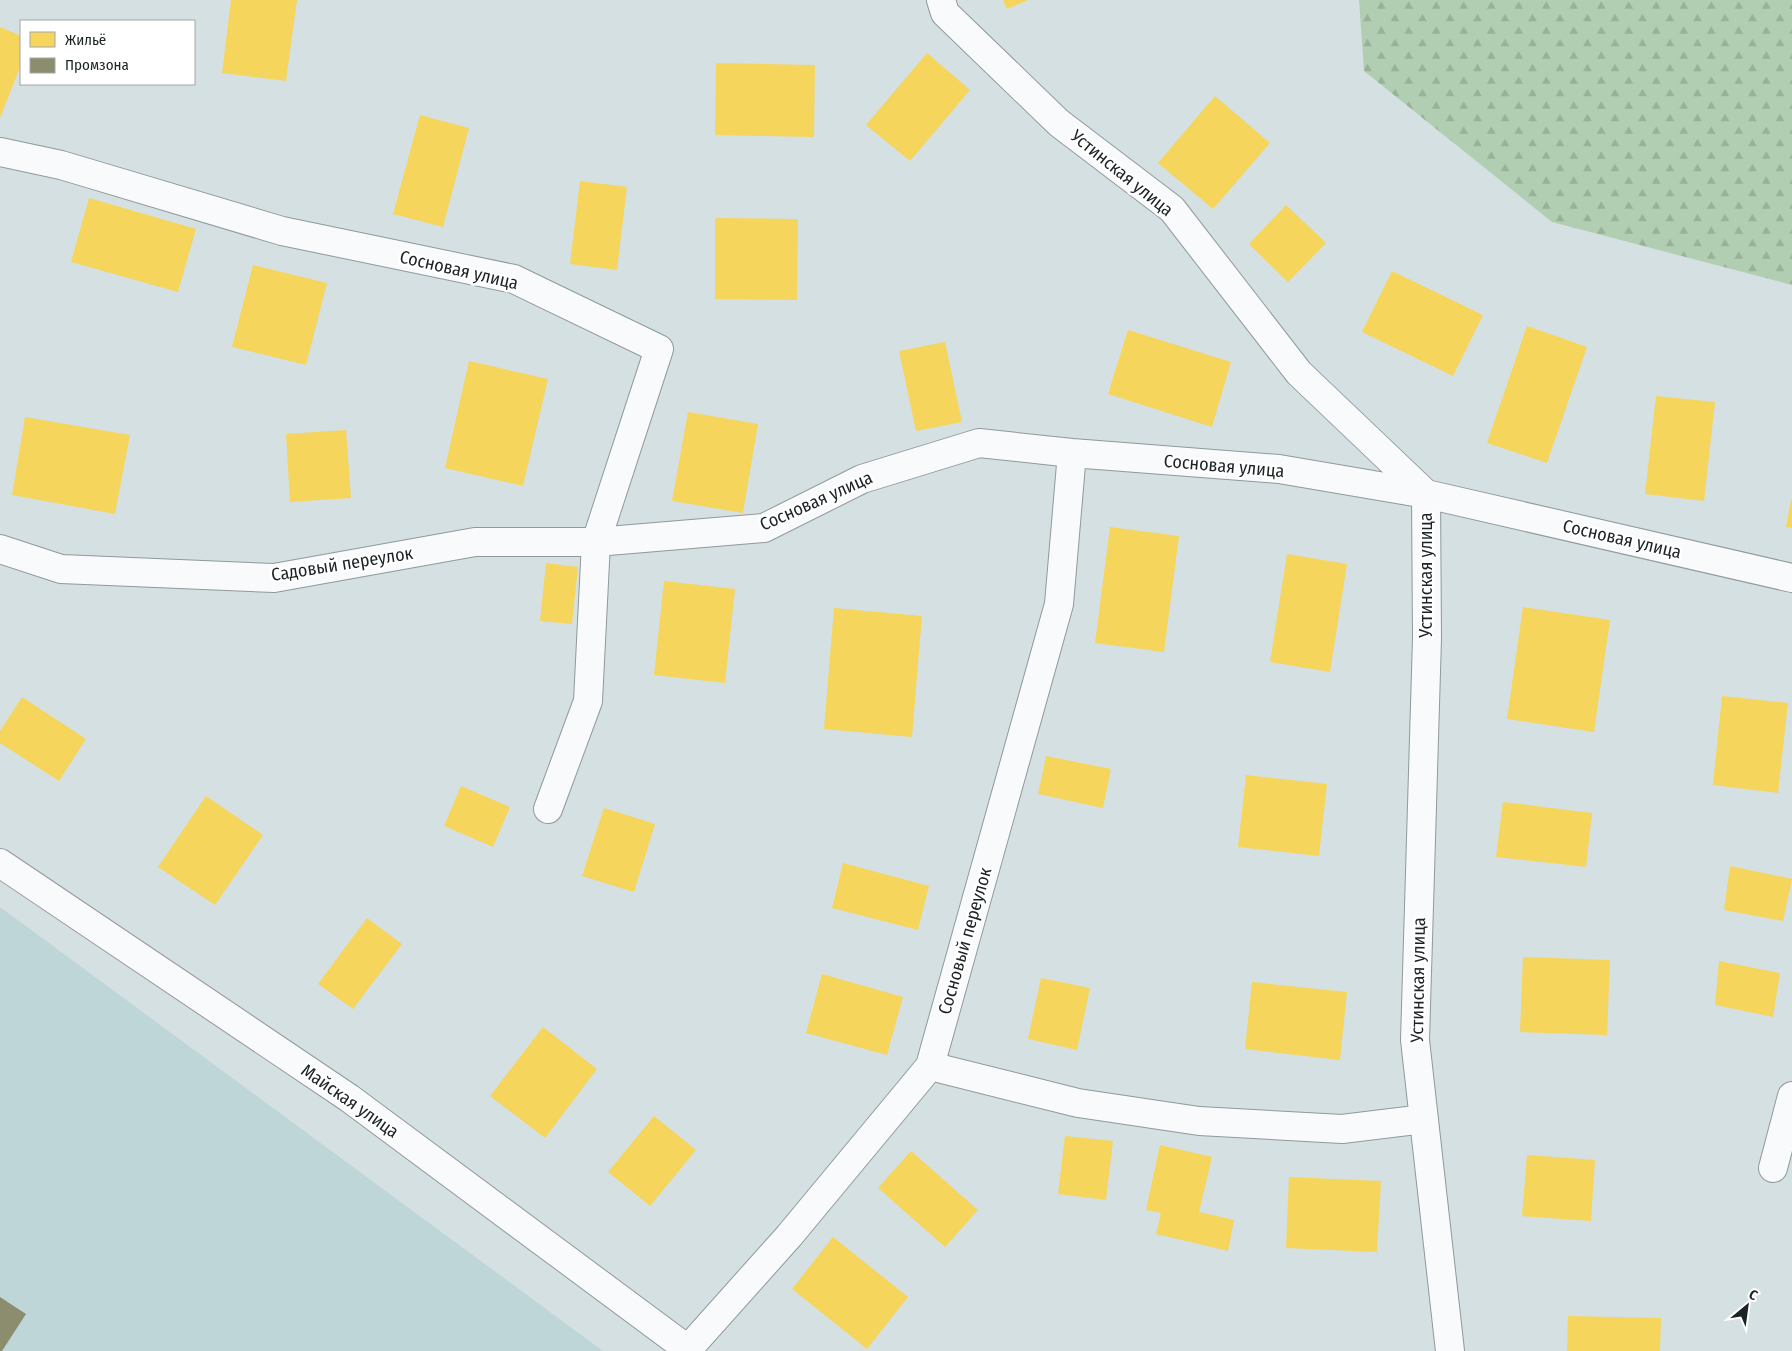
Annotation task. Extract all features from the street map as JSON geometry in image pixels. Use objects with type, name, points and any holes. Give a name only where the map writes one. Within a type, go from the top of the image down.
[{"type":"street","name":"Устинская улица","points":[[941,0],[945,13],[1059,123],[1172,209],[1299,373],[1426,494],[1427,638],[1415,1040],[1450,1351]]},
{"type":"street","name":"Сосновая улица","points":[[0,152],[61,165],[282,231],[514,279],[659,349],[596,542],[764,528],[862,479],[979,443],[1072,453],[1279,469],[1426,494],[1792,578]]},
{"type":"street","name":"Сосновый переулок","points":[[689,1350],[789,1236],[930,1066],[1059,604],[1072,453]]},
{"type":"street","name":"Садовый переулок","points":[[0,549],[61,570],[274,578],[475,542],[596,542]]},
{"type":"street","points":[[548,809],[588,701],[596,542]]},
{"type":"street","name":"Майская улица","points":[[0,863],[349,1098],[689,1350]]},
{"type":"street","points":[[930,1066],[1078,1103],[1199,1121],[1342,1129],[1424,1119]]},
{"type":"street","points":[[1773,1168],[1792,1096]]},
{"type":"shaded area","points":[[0,907],[603,1351],[0,1351]]},
{"type":"green space","points":[[1359,0],[1792,0],[1792,285],[1552,222],[1364,71]]},
{"type":"building: Жильё","points":[[231,0],[297,0],[286,81],[222,73]]},
{"type":"building: Жильё","points":[[1003,0],[1028,0],[1007,9]]},
{"type":"building: Жильё","points":[[0,27],[20,36],[20,68],[0,118]]},
{"type":"building: Жильё","points":[[927,53],[970,90],[910,161],[866,125]]},
{"type":"building: Жильё","points":[[716,63],[815,65],[814,137],[715,135]]},
{"type":"building: Жильё","points":[[1215,96],[1270,143],[1213,209],[1158,163]]},
{"type":"building: Жильё","points":[[420,115],[469,128],[443,227],[393,214]]},
{"type":"building: Жильё","points":[[580,181],[627,187],[617,270],[570,264]]},
{"type":"building: Жильё","points":[[89,198],[196,229],[178,292],[71,262]]},
{"type":"building: Жильё","points":[[1286,205],[1326,243],[1288,282],[1249,244]]},
{"type":"building: Жильё","points":[[715,218],[798,219],[797,300],[715,299]]},
{"type":"building: Жильё","points":[[253,265],[327,283],[306,365],[232,347]]},
{"type":"building: Жильё","points":[[1392,271],[1483,315],[1453,376],[1362,332]]},
{"type":"building: Жильё","points":[[1527,326],[1587,347],[1547,463],[1487,443]]},
{"type":"building: Жильё","points":[[1128,330],[1231,362],[1212,427],[1108,394]]},
{"type":"building: Жильё","points":[[945,342],[962,422],[916,431],[899,351]]},
{"type":"building: Жильё","points":[[469,361],[548,379],[523,486],[445,468]]},
{"type":"building: Жильё","points":[[1656,396],[1715,402],[1704,501],[1645,494]]},
{"type":"building: Жильё","points":[[688,412],[758,424],[743,513],[672,501]]},
{"type":"building: Жильё","points":[[25,417],[130,435],[115,514],[12,495]]},
{"type":"building: Жильё","points":[[346,430],[351,498],[290,502],[286,434]]},
{"type":"building: Жильё","points":[[1792,501],[1792,528],[1786,527]]},
{"type":"building: Жильё","points":[[1110,527],[1179,536],[1164,652],[1095,643]]},
{"type":"building: Жильё","points":[[1287,554],[1347,564],[1330,672],[1270,662]]},
{"type":"building: Жильё","points":[[546,563],[578,567],[572,624],[540,621]]},
{"type":"building: Жильё","points":[[664,581],[735,589],[725,683],[654,675]]},
{"type":"building: Жильё","points":[[1523,607],[1610,620],[1594,732],[1507,719]]},
{"type":"building: Жильё","points":[[834,608],[922,616],[912,737],[824,729]]},
{"type":"building: Жильё","points":[[1722,696],[1788,703],[1778,793],[1713,785]]},
{"type":"building: Жильё","points":[[22,697],[86,739],[59,781],[0,743],[0,731]]},
{"type":"building: Жильё","points":[[1046,756],[1111,769],[1103,808],[1038,794]]},
{"type":"building: Жильё","points":[[1246,775],[1327,784],[1319,856],[1238,847]]},
{"type":"building: Жильё","points":[[461,786],[510,807],[493,847],[444,826]]},
{"type":"building: Жильё","points":[[206,796],[263,835],[215,905],[158,867]]},
{"type":"building: Жильё","points":[[1503,802],[1592,813],[1586,867],[1496,857]]},
{"type":"building: Жильё","points":[[604,808],[655,824],[634,892],[582,876]]},
{"type":"building: Жильё","points":[[843,863],[929,886],[918,930],[832,908]]},
{"type":"building: Жильё","points":[[1730,866],[1792,879],[1783,921],[1724,910]]},
{"type":"building: Жильё","points":[[367,918],[402,944],[353,1009],[318,984]]},
{"type":"building: Жильё","points":[[1523,957],[1610,960],[1607,1035],[1520,1032]]},
{"type":"building: Жильё","points":[[1719,961],[1780,973],[1773,1017],[1715,1005]]},
{"type":"building: Жильё","points":[[822,974],[903,997],[887,1055],[806,1033]]},
{"type":"building: Жильё","points":[[1041,978],[1090,988],[1077,1050],[1028,1039]]},
{"type":"building: Жильё","points":[[1252,982],[1347,992],[1340,1060],[1245,1049]]},
{"type":"building: Жильё","points":[[543,1027],[597,1069],[545,1138],[490,1096]]},
{"type":"building: Жильё","points":[[654,1116],[696,1150],[650,1206],[608,1172]]},
{"type":"building: Жильё","points":[[1065,1136],[1113,1141],[1106,1200],[1058,1194]]},
{"type":"building: Жильё","points":[[1160,1145],[1212,1157],[1199,1212],[1234,1220],[1228,1251],[1156,1234],[1161,1213],[1146,1210]]},
{"type":"building: Жильё","points":[[911,1151],[978,1210],[945,1247],[878,1188]]},
{"type":"building: Жильё","points":[[1527,1155],[1595,1160],[1591,1221],[1522,1216]]},
{"type":"building: Жильё","points":[[1289,1177],[1381,1181],[1377,1252],[1286,1248]]},
{"type":"building: Жильё","points":[[833,1237],[908,1297],[867,1349],[792,1289]]},
{"type":"building: Жильё","points":[[1568,1316],[1661,1318],[1660,1351],[1567,1351]]},
{"type":"building: Промзона","points":[[0,1297],[26,1314],[2,1351],[0,1351]]}]
